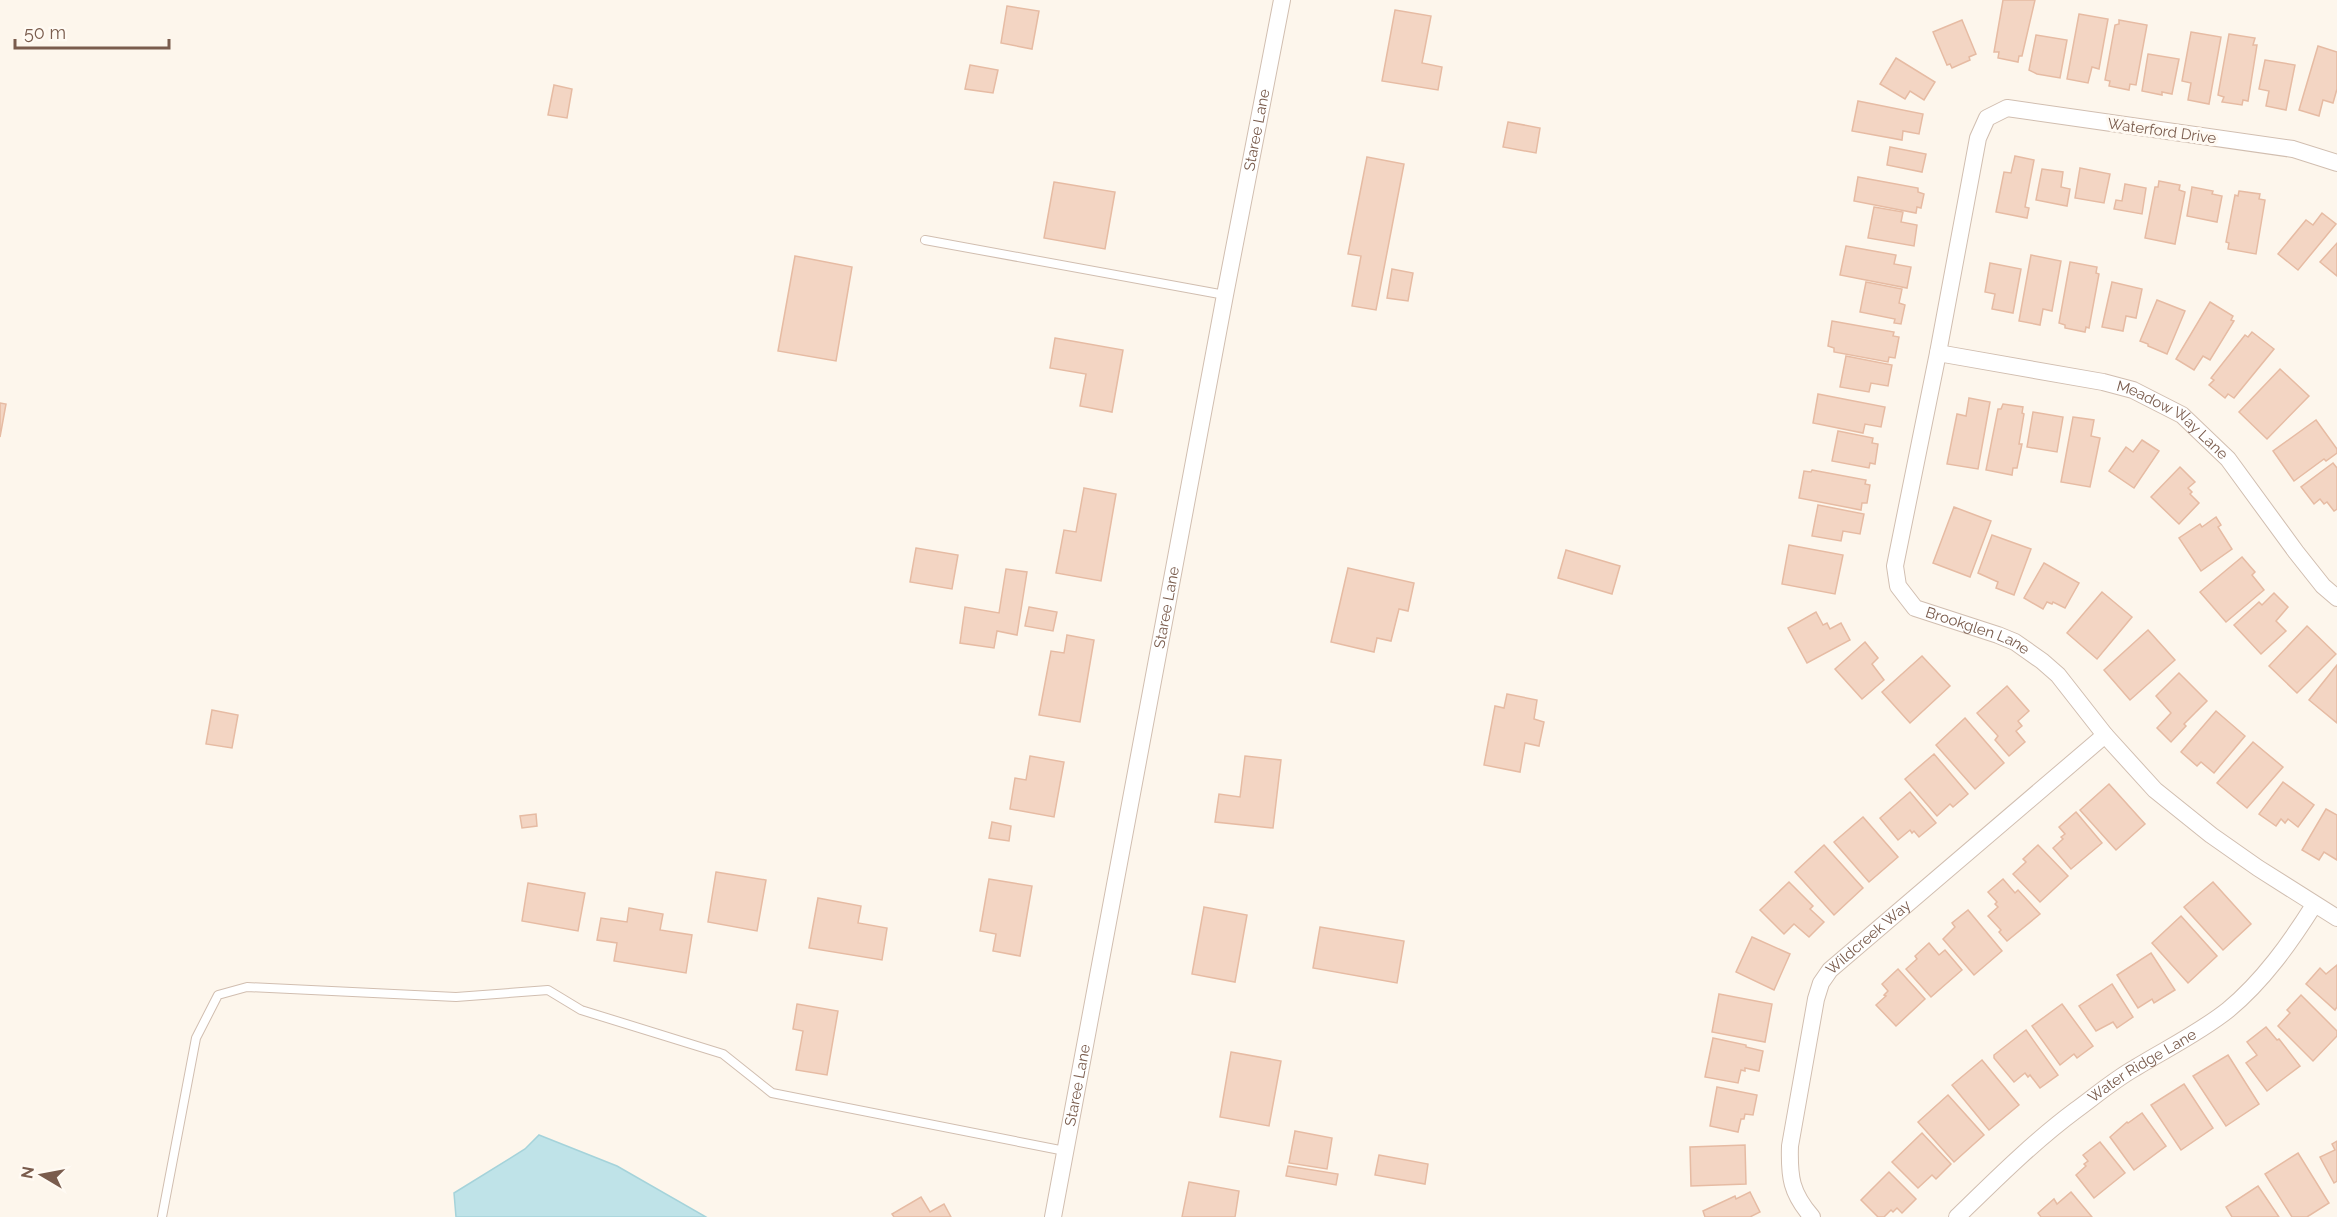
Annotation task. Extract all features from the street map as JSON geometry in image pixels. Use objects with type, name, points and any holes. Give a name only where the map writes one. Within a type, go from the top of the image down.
[{"type":"street","name":"Staree Lane","points":[[1053,1217],[1282,0]]},
{"type":"street","name":"Waterford Drive","points":[[1987,118],[2007,108],[2293,149],[2337,163]]},
{"type":"street","name":"Brookglen Lane","points":[[1987,118],[1978,138],[1895,566],[1898,586],[1915,608],[1958,620],[2007,639],[2042,661],[2058,675],[2105,735],[2155,790],[2211,835],[2337,918]]},
{"type":"street","name":"Meadow Way Lane","points":[[1938,353],[2123,387],[2160,402],[2182,415],[2228,459],[2296,552],[2323,586],[2337,598]]},
{"type":"street","name":"Wildcreek Way","points":[[1812,1217],[1801,1205],[1793,1189],[1789,1168],[1790,1146],[1816,999],[1821,983],[1830,970],[2105,735]]},
{"type":"street","name":"Water Ridge Lane","points":[[1957,1217],[2016,1161],[2073,1112],[2134,1068],[2181,1042],[2228,1010],[2276,960],[2295,936],[2314,905]]},
{"type":"lane","points":[[925,240],[1225,295]]},
{"type":"lane","points":[[162,1217],[196,1038],[218,995],[247,987],[456,997],[548,990],[581,1010],[723,1054],[772,1093],[1065,1150]]},
{"type":"water","points":[[539,1135],[617,1166],[706,1217],[456,1217],[454,1193],[525,1149]]},
{"type":"building","points":[[2003,0],[2035,0],[2022,56],[2019,56],[2018,62],[1998,58],[1999,52],[1994,52]]},
{"type":"building","points":[[1007,6],[1039,11],[1032,49],[1001,43]]},
{"type":"building","points":[[1395,10],[1431,16],[1422,63],[1442,67],[1438,90],[1382,81]]},
{"type":"building","points":[[2079,14],[2108,19],[2099,69],[2092,67],[2088,83],[2067,79]]},
{"type":"building","points":[[1962,20],[1976,54],[1969,57],[1970,60],[1952,68],[1950,64],[1947,65],[1933,32]]},
{"type":"building","points":[[2119,20],[2147,25],[2136,85],[2130,84],[2129,90],[2109,86],[2110,81],[2105,80],[2115,25],[2119,24]]},
{"type":"building","points":[[2191,32],[2221,37],[2209,104],[2188,100],[2191,83],[2182,81]]},
{"type":"building","points":[[2229,34],[2255,38],[2253,45],[2257,45],[2248,101],[2243,100],[2242,105],[2222,102],[2224,97],[2218,95]]},
{"type":"building","points":[[2036,35],[2067,40],[2060,78],[2037,74],[2029,70]]},
{"type":"building","points":[[2318,46],[2337,52],[2337,89],[2333,103],[2323,100],[2319,116],[2299,110]]},
{"type":"building","points":[[2148,54],[2179,59],[2172,94],[2162,92],[2162,95],[2142,91]]},
{"type":"building","points":[[1896,58],[1935,82],[1924,100],[1910,91],[1905,99],[1880,84]]},
{"type":"building","points":[[2265,60],[2295,65],[2286,110],[2266,106],[2269,91],[2259,89]]},
{"type":"building","points":[[970,65],[998,70],[993,93],[965,89]]},
{"type":"building","points":[[554,85],[572,89],[567,118],[548,115]]},
{"type":"building","points":[[1858,101],[1923,114],[1919,134],[1903,131],[1902,140],[1852,131]]},
{"type":"building","points":[[1508,122],[1540,128],[1536,153],[1503,147]]},
{"type":"building","points":[[1890,147],[1926,154],[1922,172],[1887,165]]},
{"type":"building","points":[[2015,156],[2034,160],[2025,207],[2029,208],[2027,218],[1996,212],[2004,172],[2011,173]]},
{"type":"building","points":[[1367,157],[1404,164],[1376,310],[1352,306],[1361,256],[1348,254]]},
{"type":"building","points":[[2080,168],[2110,174],[2104,203],[2075,198]]},
{"type":"building","points":[[2042,169],[2063,172],[2061,187],[2070,189],[2067,206],[2036,200]]},
{"type":"building","points":[[1858,177],[1918,188],[1918,192],[1924,194],[1921,208],[1917,207],[1916,213],[1854,201]]},
{"type":"building","points":[[2159,181],[2180,185],[2179,190],[2185,192],[2175,244],[2145,238],[2155,187],[2158,187]]},
{"type":"building","points":[[1054,182],[1115,192],[1105,249],[1044,238]]},
{"type":"building","points":[[2125,184],[2146,188],[2142,214],[2114,209],[2116,200],[2122,201]]},
{"type":"building","points":[[2192,187],[2213,191],[2212,194],[2222,196],[2217,222],[2187,216]]},
{"type":"building","points":[[2239,191],[2260,194],[2259,199],[2265,200],[2256,254],[2228,249],[2229,243],[2226,242],[2235,195],[2238,196]]},
{"type":"building","points":[[1874,207],[1903,212],[1901,222],[1917,225],[1914,246],[1868,238]]},
{"type":"building","points":[[2322,213],[2336,224],[2298,270],[2278,254],[2306,220],[2313,225]]},
{"type":"building","points":[[2337,243],[2337,276],[2320,262]]},
{"type":"building","points":[[1846,246],[1896,255],[1894,264],[1911,267],[1907,288],[1840,275]]},
{"type":"building","points":[[2031,255],[2061,261],[2052,311],[2043,309],[2040,325],[2019,321]]},
{"type":"building","points":[[795,256],[852,267],[836,361],[778,351]]},
{"type":"building","points":[[2070,262],[2097,267],[2096,273],[2099,274],[2089,328],[2086,327],[2085,332],[2065,328],[2065,325],[2059,323]]},
{"type":"building","points":[[1990,263],[2021,269],[2013,313],[1992,309],[1995,294],[1985,292]]},
{"type":"building","points":[[1392,269],[1413,273],[1408,301],[1387,298]]},
{"type":"building","points":[[1866,282],[1902,289],[1899,303],[1905,305],[1901,324],[1894,323],[1895,319],[1860,312]]},
{"type":"building","points":[[2112,282],[2142,289],[2136,318],[2126,316],[2123,331],[2102,327]]},
{"type":"building","points":[[2157,300],[2185,311],[2167,354],[2140,341]]},
{"type":"building","points":[[2210,302],[2233,316],[2231,320],[2234,321],[2210,360],[2203,356],[2194,370],[2176,359]]},
{"type":"building","points":[[1832,321],[1894,332],[1893,336],[1899,337],[1895,358],[1889,357],[1888,362],[1834,352],[1834,348],[1828,346]]},
{"type":"building","points":[[2252,332],[2274,349],[2234,398],[2228,394],[2225,398],[2209,385],[2214,380],[2211,378],[2245,335],[2248,337]]},
{"type":"building","points":[[1055,338],[1123,350],[1112,412],[1080,406],[1086,374],[1050,368]]},
{"type":"building","points":[[1846,356],[1892,365],[1888,386],[1871,383],[1869,392],[1840,387]]},
{"type":"building","points":[[2280,369],[2309,396],[2267,439],[2239,412]]},
{"type":"building","points":[[1818,394],[1885,407],[1881,427],[1865,424],[1863,433],[1813,423]]},
{"type":"building","points":[[1969,398],[1990,402],[1978,469],[1947,464],[1957,414],[1966,416]]},
{"type":"building","points":[[0,403],[6,404],[0,437]]},
{"type":"building","points":[[2003,404],[2023,407],[2022,413],[2024,414],[2019,444],[2022,444],[2017,468],[2013,468],[2012,475],[1986,470],[1998,409],[2001,409]]},
{"type":"building","points":[[2033,412],[2063,417],[2057,452],[2027,447]]},
{"type":"building","points":[[2073,417],[2094,420],[2091,436],[2100,438],[2090,487],[2061,482]]},
{"type":"building","points":[[2316,420],[2337,449],[2337,453],[2326,461],[2324,459],[2294,481],[2273,451]]},
{"type":"building","points":[[1838,431],[1873,438],[1872,443],[1878,444],[1875,464],[1870,463],[1869,468],[1832,461]]},
{"type":"building","points":[[2142,440],[2159,451],[2134,488],[2109,471],[2126,447],[2133,452]]},
{"type":"building","points":[[2333,463],[2337,468],[2337,509],[2334,511],[2327,502],[2324,504],[2320,499],[2314,504],[2301,487]]},
{"type":"building","points":[[2180,467],[2195,482],[2188,488],[2192,492],[2190,494],[2199,503],[2179,524],[2151,497]]},
{"type":"building","points":[[1812,470],[1866,480],[1865,484],[1870,485],[1867,503],[1862,503],[1861,510],[1799,498],[1804,471],[1811,472]]},
{"type":"building","points":[[1084,488],[1116,494],[1101,581],[1056,573],[1064,530],[1076,532]]},
{"type":"building","points":[[1818,505],[1864,514],[1860,534],[1843,531],[1841,541],[1812,536]]},
{"type":"building","points":[[1954,507],[1991,521],[1970,577],[1933,563]]},
{"type":"building","points":[[2216,517],[2221,525],[2218,527],[2232,549],[2201,571],[2179,538],[2200,524],[2202,527]]},
{"type":"building","points":[[1992,535],[2031,549],[2014,595],[1996,588],[1998,582],[1978,573]]},
{"type":"building","points":[[1789,545],[1843,555],[1835,594],[1782,584]]},
{"type":"building","points":[[916,548],[958,555],[952,589],[910,582]]},
{"type":"building","points":[[1566,550],[1620,566],[1612,594],[1558,578]]},
{"type":"building","points":[[2242,557],[2255,572],[2252,575],[2264,590],[2226,622],[2200,592]]},
{"type":"building","points":[[2044,563],[2079,583],[2065,608],[2053,602],[2052,604],[2047,602],[2043,609],[2024,598]]},
{"type":"building","points":[[1348,568],[1414,583],[1408,611],[1399,609],[1391,641],[1377,638],[1374,652],[1331,642]]},
{"type":"building","points":[[1006,569],[1027,572],[1017,635],[997,631],[994,648],[960,643],[965,607],[999,613]]},
{"type":"building","points":[[2102,592],[2132,617],[2097,659],[2067,633]]},
{"type":"building","points":[[2274,593],[2288,607],[2276,621],[2286,631],[2261,654],[2234,625],[2259,602],[2262,605]]},
{"type":"building","points":[[1029,607],[1057,612],[1053,631],[1025,626]]},
{"type":"building","points":[[1816,612],[1823,625],[1827,623],[1830,629],[1841,623],[1850,640],[1807,663],[1788,628]]},
{"type":"building","points":[[2307,626],[2336,654],[2297,693],[2269,666]]},
{"type":"building","points":[[2148,630],[2175,660],[2130,700],[2104,670]]},
{"type":"building","points":[[1067,635],[1094,640],[1080,722],[1039,715],[1051,651],[1064,653]]},
{"type":"building","points":[[1865,642],[1878,658],[1872,664],[1884,680],[1862,699],[1835,669]]},
{"type":"building","points":[[1922,656],[1950,686],[1910,723],[1882,692]]},
{"type":"building","points":[[2337,665],[2337,723],[2309,700]]},
{"type":"building","points":[[2179,673],[2207,701],[2184,724],[2186,726],[2171,742],[2157,728],[2171,713],[2156,696]]},
{"type":"building","points":[[2007,686],[2029,711],[2018,721],[2022,726],[2016,731],[2025,742],[2009,756],[1995,740],[1998,736],[1977,713]]},
{"type":"building","points":[[1507,694],[1537,700],[1534,719],[1544,722],[1539,746],[1525,743],[1520,772],[1484,765],[1495,706],[1504,708]]},
{"type":"building","points":[[212,710],[238,715],[232,748],[206,744]]},
{"type":"building","points":[[2216,711],[2245,736],[2214,773],[2201,762],[2197,766],[2181,752]]},
{"type":"building","points":[[1965,718],[2004,763],[1975,789],[1936,745]]},
{"type":"building","points":[[2253,742],[2283,767],[2247,808],[2217,783]]},
{"type":"building","points":[[1934,754],[1968,794],[1953,807],[1950,804],[1937,816],[1905,779]]},
{"type":"building","points":[[1030,756],[1064,762],[1054,817],[1010,809],[1015,778],[1026,780]]},
{"type":"building","points":[[1245,756],[1281,760],[1273,828],[1215,822],[1219,794],[1240,797]]},
{"type":"building","points":[[2283,782],[2314,805],[2298,827],[2288,819],[2285,823],[2281,819],[2276,826],[2259,814]]},
{"type":"building","points":[[2109,784],[2145,824],[2116,850],[2080,810]]},
{"type":"building","points":[[1910,792],[1936,823],[1919,837],[1910,830],[1898,840],[1880,818]]},
{"type":"building","points":[[2326,809],[2337,815],[2337,860],[2324,852],[2319,860],[2302,850]]},
{"type":"building","points":[[2076,812],[2102,843],[2071,869],[2053,848],[2065,834],[2059,827]]},
{"type":"building","points":[[536,814],[537,826],[522,828],[520,816]]},
{"type":"building","points":[[1863,817],[1898,857],[1869,882],[1834,842]]},
{"type":"building","points":[[992,822],[1011,826],[1009,841],[989,838]]},
{"type":"building","points":[[1824,845],[1863,888],[1834,915],[1795,872]]},
{"type":"building","points":[[2038,845],[2068,876],[2040,902],[2013,874],[2026,862],[2023,859]]},
{"type":"building","points":[[716,872],[766,880],[757,931],[708,922]]},
{"type":"building","points":[[989,879],[1032,886],[1020,956],[993,951],[996,934],[980,931]]},
{"type":"building","points":[[2003,879],[2015,893],[2018,890],[2040,914],[2007,941],[1999,932],[2001,930],[1988,916],[1998,907],[1995,904],[1997,902],[1988,892]]},
{"type":"building","points":[[1789,882],[1813,906],[1810,909],[1824,922],[1809,937],[1794,924],[1784,934],[1760,910]]},
{"type":"building","points":[[2213,882],[2251,924],[2223,950],[2184,907]]},
{"type":"building","points":[[528,883],[585,893],[578,931],[522,921]]},
{"type":"building","points":[[818,898],[861,906],[858,923],[887,928],[882,960],[809,948]]},
{"type":"building","points":[[1204,907],[1247,915],[1235,982],[1192,974]]},
{"type":"building","points":[[629,908],[663,914],[660,930],[692,935],[686,973],[614,961],[617,943],[597,940],[601,918],[627,922]]},
{"type":"building","points":[[1968,910],[2002,951],[1974,975],[1943,939],[1955,927],[1952,923]]},
{"type":"building","points":[[2181,916],[2217,956],[2188,983],[2152,943]]},
{"type":"building","points":[[1320,927],[1404,941],[1397,983],[1313,968]]},
{"type":"building","points":[[1752,937],[1790,954],[1774,990],[1736,972]]},
{"type":"building","points":[[1929,943],[1939,955],[1945,950],[1962,970],[1931,997],[1906,969],[1917,959],[1915,956]]},
{"type":"building","points":[[2151,953],[2175,990],[2154,1003],[2152,999],[2138,1008],[2117,975]]},
{"type":"building","points":[[2337,965],[2337,1007],[2335,1010],[2306,984],[2320,968],[2326,974]]},
{"type":"building","points":[[1898,969],[1925,999],[1896,1026],[1876,1005],[1888,991],[1882,984]]},
{"type":"building","points":[[2112,984],[2133,1017],[2117,1028],[2113,1022],[2096,1031],[2079,1006]]},
{"type":"building","points":[[1719,994],[1772,1004],[1765,1042],[1712,1032]]},
{"type":"building","points":[[2301,995],[2337,1031],[2337,1036],[2313,1061],[2278,1026],[2290,1013],[2287,1010]]},
{"type":"building","points":[[797,1004],[838,1011],[827,1075],[796,1070],[803,1031],[793,1029]]},
{"type":"building","points":[[2062,1004],[2093,1046],[2077,1058],[2074,1054],[2060,1065],[2032,1026]]},
{"type":"building","points":[[2266,1027],[2277,1040],[2279,1039],[2300,1066],[2267,1091],[2246,1063],[2257,1055],[2247,1042]]},
{"type":"building","points":[[2026,1030],[2058,1075],[2040,1088],[2030,1075],[2028,1077],[2025,1073],[2014,1082],[1994,1058],[1994,1055]]},
{"type":"building","points":[[1713,1038],[1763,1051],[1759,1071],[1745,1068],[1745,1071],[1741,1070],[1738,1083],[1705,1077]]},
{"type":"building","points":[[1231,1052],[1281,1061],[1269,1126],[1220,1117]]},
{"type":"building","points":[[2228,1055],[2259,1104],[2226,1126],[2193,1076]]},
{"type":"building","points":[[1982,1060],[2019,1105],[1989,1130],[1952,1085]]},
{"type":"building","points":[[2184,1084],[2213,1128],[2181,1150],[2151,1105]]},
{"type":"building","points":[[1717,1087],[1757,1095],[1753,1115],[1745,1114],[1744,1119],[1741,1119],[1738,1132],[1710,1126]]},
{"type":"building","points":[[1948,1095],[1984,1135],[1954,1162],[1918,1122]]},
{"type":"building","points":[[2142,1113],[2166,1146],[2134,1170],[2110,1137]]},
{"type":"building","points":[[1295,1131],[1332,1138],[1327,1169],[1289,1163]]},
{"type":"building","points":[[1922,1133],[1951,1164],[1936,1179],[1932,1175],[1918,1188],[1892,1162]]},
{"type":"building","points":[[2337,1141],[2337,1181],[2334,1183],[2320,1157],[2335,1150],[2332,1144]]},
{"type":"building","points":[[2100,1142],[2125,1173],[2094,1198],[2076,1175],[2088,1161],[2083,1155]]},
{"type":"building","points":[[1745,1145],[1746,1184],[1691,1186],[1690,1147]]},
{"type":"building","points":[[2298,1153],[2329,1203],[2307,1217],[2292,1217],[2265,1174]]},
{"type":"building","points":[[1379,1155],[1428,1164],[1425,1184],[1375,1175]]},
{"type":"building","points":[[1288,1166],[1338,1174],[1336,1185],[1286,1176]]},
{"type":"building","points":[[1889,1172],[1916,1199],[1902,1213],[1897,1208],[1884,1217],[1878,1217],[1861,1200]]},
{"type":"building","points":[[1189,1182],[1239,1191],[1235,1217],[1182,1217]]},
{"type":"building","points":[[2258,1186],[2279,1217],[2232,1217],[2226,1207]]},
{"type":"building","points":[[1750,1192],[1760,1212],[1750,1217],[1705,1217],[1703,1211],[1735,1196],[1736,1199]]},
{"type":"building","points":[[2071,1192],[2092,1217],[2041,1217],[2038,1213],[2054,1199],[2057,1204]]},
{"type":"building","points":[[921,1197],[930,1212],[944,1204],[951,1217],[894,1217],[892,1214]]}]
